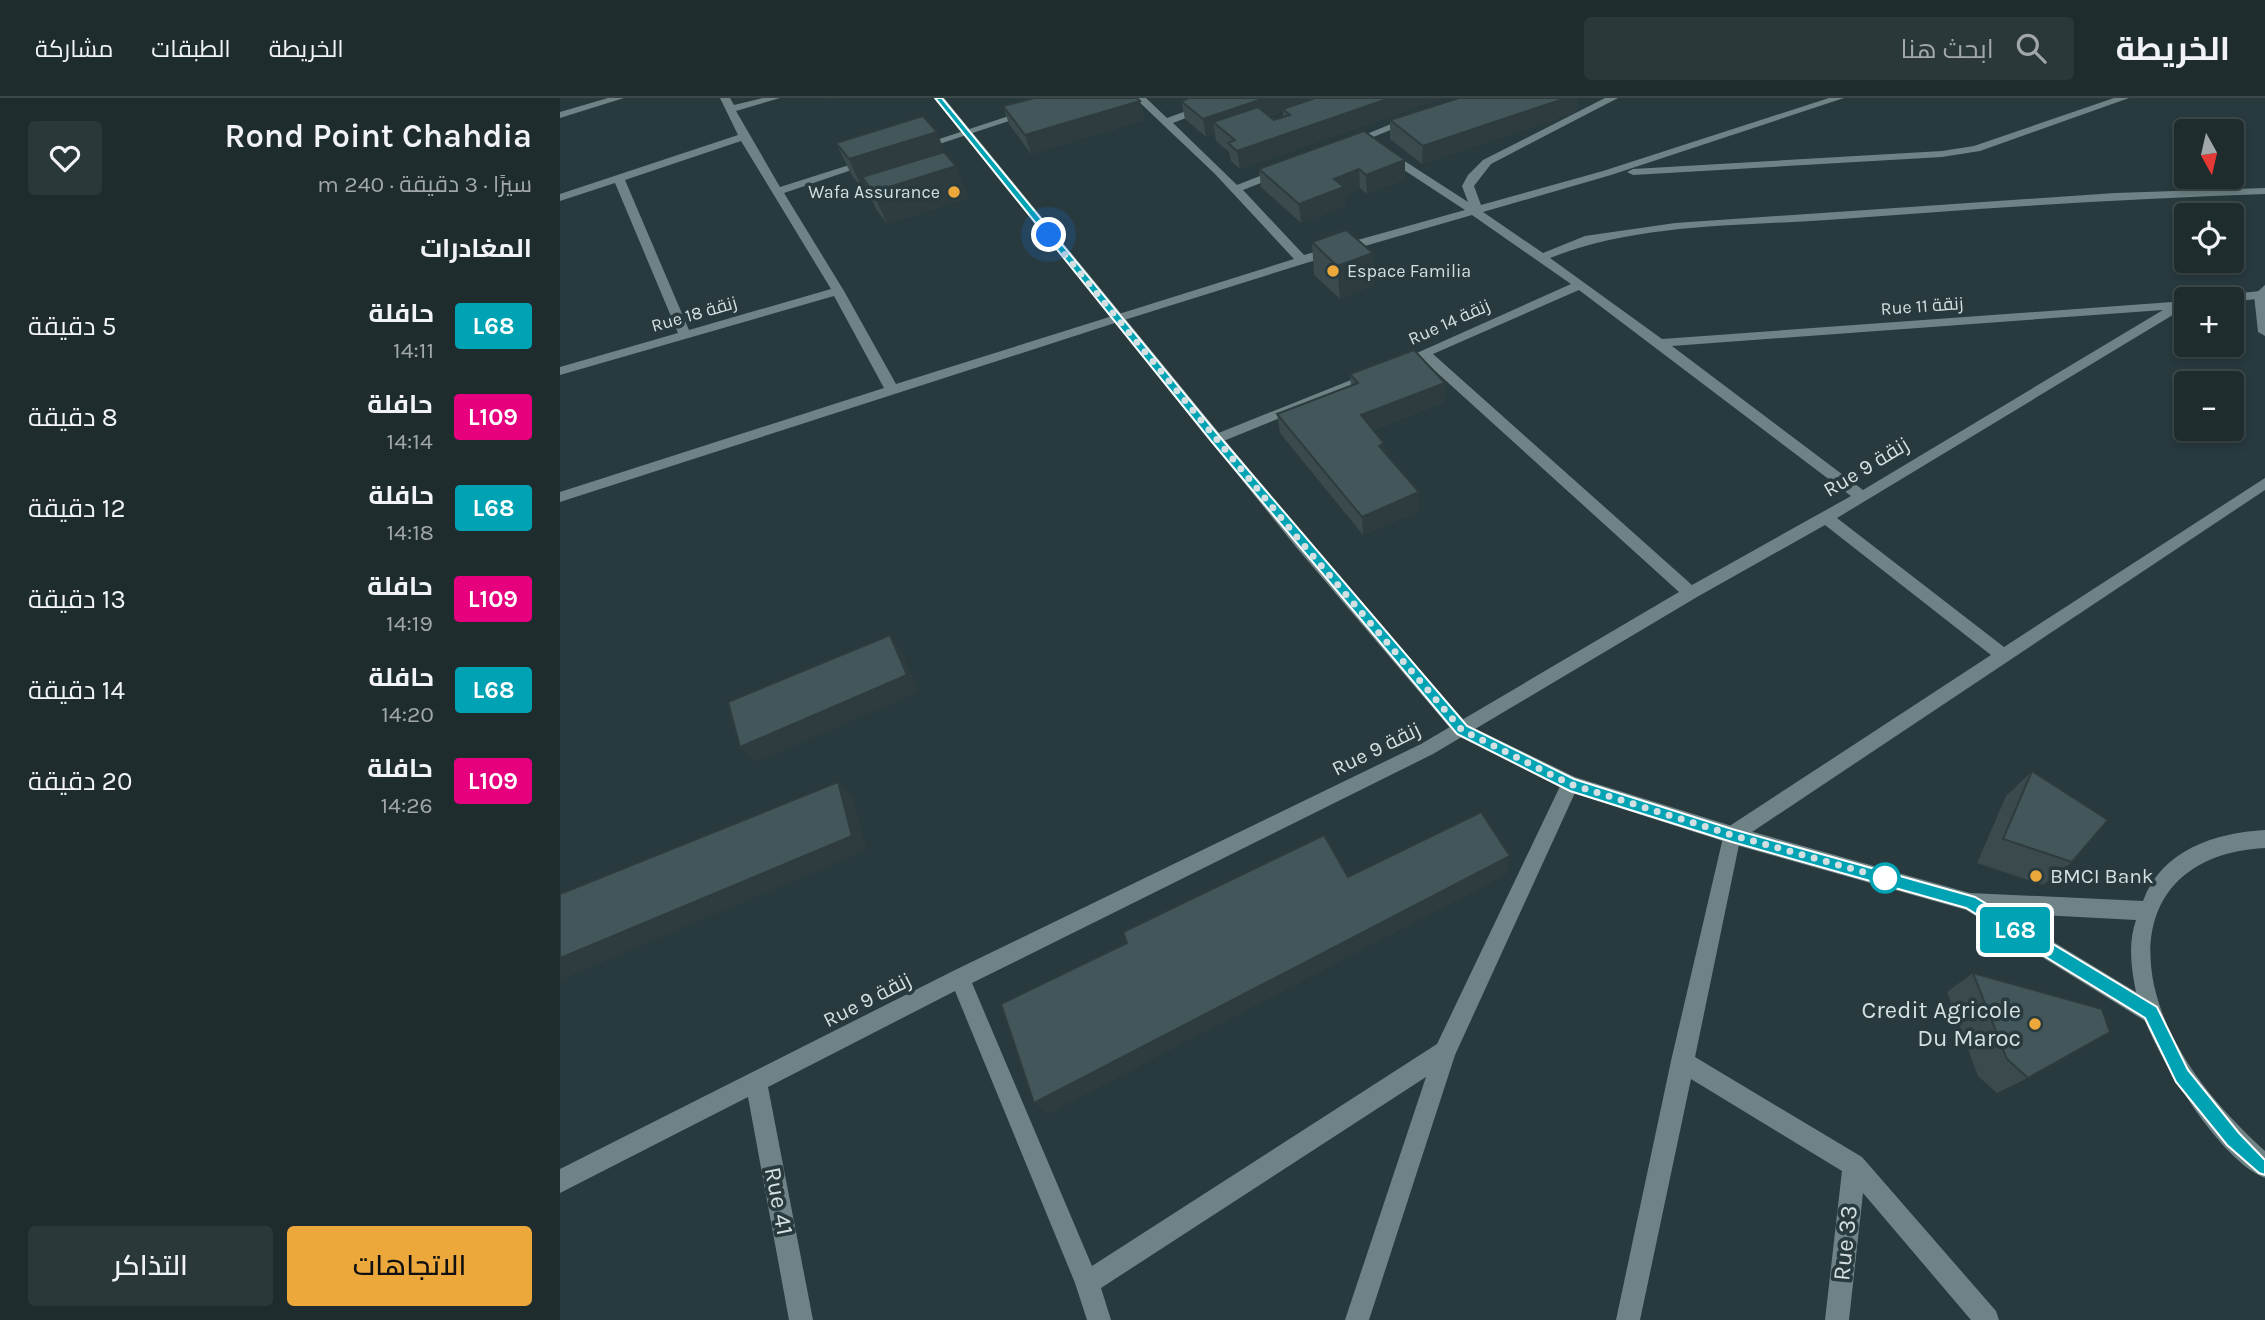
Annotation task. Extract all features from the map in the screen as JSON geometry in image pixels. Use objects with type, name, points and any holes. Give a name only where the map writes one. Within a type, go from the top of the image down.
[{"type":"street","points":[[560,115],[619,98]]},
{"type":"street","points":[[725,98],[744,137],[838,291],[891,388]]},
{"type":"street","points":[[731,109],[775,98]]},
{"type":"street","points":[[939,98],[1216,439],[1462,730],[1570,784],[1732,835],[1970,902],[2146,911]]},
{"type":"street","points":[[903,152],[1074,98]]},
{"type":"street","points":[[1140,98],[1236,189],[1302,260]]},
{"type":"street","points":[[1166,122],[1233,98]]},
{"type":"street","points":[[1477,210],[1468,186],[1472,177],[1487,162],[1587,106],[1614,98]]},
{"type":"street","points":[[560,497],[891,388],[1302,260],[1607,173],[1839,98]]},
{"type":"street","points":[[1607,173],[1942,155],[1976,149],[2124,98]]},
{"type":"street","points":[[1337,149],[1426,113]]},
{"type":"street","points":[[560,198],[744,137]]},
{"type":"street","points":[[1362,139],[1477,210],[1660,343],[1862,497]]},
{"type":"street","points":[[776,192],[877,160]]},
{"type":"street","points":[[1236,189],[1299,164]]},
{"type":"street","points":[[619,179],[684,335]]},
{"type":"street","points":[[1542,257],[1585,240],[1675,228],[2115,196],[2265,191]]},
{"type":"street","name":"Rue 14 زنقة","points":[[1216,439],[1424,354],[1580,285]]},
{"type":"street","name":"Rue 18 زنقة","points":[[560,371],[838,291]]},
{"type":"street","points":[[2244,295],[2262,292],[2265,332]]},
{"type":"street","name":"Rue 11 زنقة","points":[[1660,343],[2174,305]]},
{"type":"street","name":"Rue 9 زنقة","points":[[560,1181],[960,978],[1462,730],[1691,593],[1862,497],[2174,310]]},
{"type":"street","points":[[1424,354],[1691,593]]},
{"type":"street","points":[[1628,1320],[1732,835],[2265,483]]},
{"type":"street","points":[[1826,517],[2004,656]]},
{"type":"street","points":[[1357,1320],[1445,1052],[1570,784]]},
{"type":"street","points":[[2265,838],[2236,839],[2196,853],[2165,877],[2146,911],[2141,941],[2141,964],[2151,1013],[2182,1076],[2233,1139],[2265,1167]]},
{"type":"street","points":[[1970,902],[2151,1013]]},
{"type":"street","points":[[960,978],[1087,1283],[1099,1320]]},
{"type":"street","points":[[1087,1283],[1445,1052]]},
{"type":"street","points":[[1682,1061],[1854,1165],[1987,1320]]},
{"type":"street","name":"Rue 41","points":[[756,1081],[801,1320]]},
{"type":"street","name":"Rue 33","points":[[1837,1320],[1854,1165]]},
{"type":"building","points":[[1034,98],[1137,98],[1140,101],[1025,135],[1003,106]]},
{"type":"building","points":[[1189,98],[1265,98],[1203,119],[1181,101]]},
{"type":"building","points":[[1315,98],[1390,98],[1237,151],[1228,143],[1235,140],[1213,122],[1258,107],[1274,120],[1290,115],[1283,109]]},
{"type":"building","points":[[1459,98],[1566,98],[1423,146],[1390,120]]},
{"type":"building","points":[[923,116],[937,132],[849,159],[836,143]]},
{"type":"building","points":[[1364,131],[1405,160],[1366,175],[1359,169],[1334,179],[1344,187],[1299,204],[1259,169]]},
{"type":"building","points":[[944,152],[956,166],[873,192],[862,177]]},
{"type":"building","points":[[1346,230],[1373,253],[1337,266],[1312,242]]},
{"type":"building","points":[[1414,350],[1445,383],[1361,415],[1384,443],[1379,446],[1419,492],[1362,517],[1277,414],[1358,383],[1350,374]]},
{"type":"building","points":[[890,635],[907,675],[740,747],[728,702]]},
{"type":"building","points":[[2032,771],[2108,820],[2072,862],[2003,839]]},
{"type":"building","points":[[838,782],[852,836],[560,958],[560,894]]},
{"type":"building","points":[[1481,812],[1510,856],[1034,1103],[1001,1004],[1127,943],[1123,932],[1324,835],[1348,877]]},
{"type":"building","points":[[1973,973],[2102,1009],[2110,1032],[2028,1078],[2007,1059]]},
{"type":"bus line","name":"L68","points":[[939,98],[1301,542],[1462,730],[1570,784],[1732,835],[1970,902],[2151,1013],[2182,1076],[2233,1139],[2265,1167]]},
{"type":"place","name":"Wafa Assurance","points":[[954,192]]},
{"type":"place","name":"Espace Familia","points":[[1333,271]]},
{"type":"place","name":"BMCI Bank","points":[[2036,876]]},
{"type":"place","name":"Credit Agricole Du Maroc","points":[[2035,1024]]},
{"type":"route","points":[[1049,235],[1301,542],[1462,730],[1570,784],[1732,835],[1885,878]]}]
